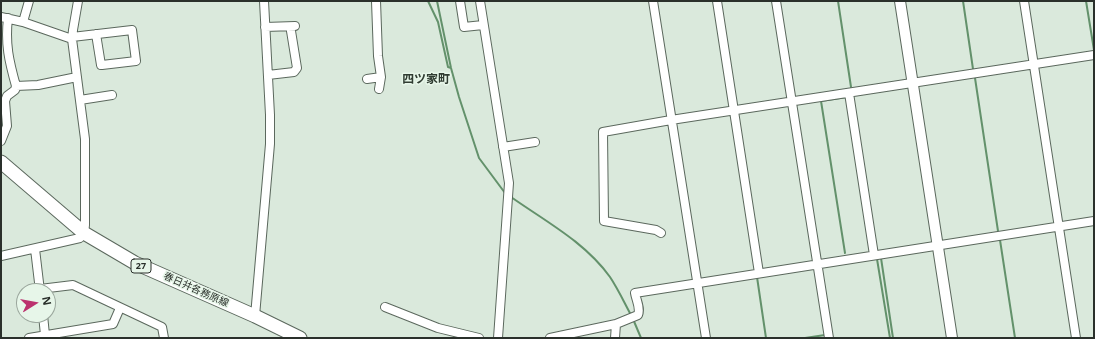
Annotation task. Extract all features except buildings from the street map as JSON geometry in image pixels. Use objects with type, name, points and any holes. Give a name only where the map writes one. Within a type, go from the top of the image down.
[{"type":"main road","name":"春日井各務原線","points":[[1,162],[84,233],[135,263],[255,316],[292,336]]},
{"type":"street","points":[[24,22],[29,1]]},
{"type":"street","points":[[1,256],[80,238],[84,233],[85,139],[72,38],[78,1]]},
{"type":"street","points":[[255,316],[270,144],[270,115],[264,1]]},
{"type":"street","points":[[376,1],[378,56],[381,77],[379,89]]},
{"type":"street","points":[[460,1],[464,28],[483,25]]},
{"type":"street","points":[[480,1],[509,183],[498,338]]},
{"type":"street","points":[[653,1],[706,338]]},
{"type":"street","points":[[717,1],[759,273]]},
{"type":"street","points":[[776,1],[828,338]]},
{"type":"street","points":[[900,1],[952,338]]},
{"type":"street","points":[[1024,1],[1076,338]]},
{"type":"street","points":[[1,141],[7,126],[5,101],[7,96],[15,90],[16,86],[7,50],[5,18],[24,22],[72,38],[96,34],[132,30],[136,61],[101,65],[96,34]]},
{"type":"street","points":[[265,27],[293,28],[297,68],[294,72],[268,76]]},
{"type":"street","points":[[661,232],[604,222],[603,132],[734,110],[1094,55]]},
{"type":"street","points":[[367,79],[381,77]]},
{"type":"street","points":[[16,86],[38,85],[77,78]]},
{"type":"street","points":[[849,93],[874,255]]},
{"type":"street","points":[[80,100],[112,95]]},
{"type":"street","points":[[503,147],[535,142]]},
{"type":"street","points":[[550,338],[616,324],[638,315],[639,308],[635,292],[1094,221]]},
{"type":"street","points":[[35,249],[39,283]]},
{"type":"street","points":[[56,288],[73,285],[162,327],[164,338]]},
{"type":"street","points":[[385,307],[438,328],[479,338]]},
{"type":"street","points":[[29,338],[113,324],[120,308]]},
{"type":"street","points":[[44,323],[45,335]]},
{"type":"street","points":[[616,324],[616,338]]},
{"type":"waterway","points":[[428,1],[438,22],[448,67],[451,68]]},
{"type":"waterway","points":[[437,1],[451,68],[479,158],[505,193]]},
{"type":"waterway","points":[[838,1],[851,87]]},
{"type":"waterway","points":[[963,1],[973,69]]},
{"type":"waterway","points":[[1086,1],[1094,50]]},
{"type":"waterway","points":[[975,78],[998,231]]},
{"type":"waterway","points":[[845,253],[821,101],[847,97]]},
{"type":"waterway","points":[[511,197],[564,233],[589,253],[610,277],[631,315]]},
{"type":"waterway","points":[[1000,240],[1015,338]]},
{"type":"waterway","points":[[881,258],[893,338]]},
{"type":"waterway","points":[[877,259],[890,338]]},
{"type":"waterway","points":[[757,277],[766,338]]},
{"type":"waterway","points":[[633,319],[641,338]]},
{"type":"waterway","points":[[805,338],[825,335]]},
{"type":"district","name":"四ツ家町","points":[[426,80]]}]
